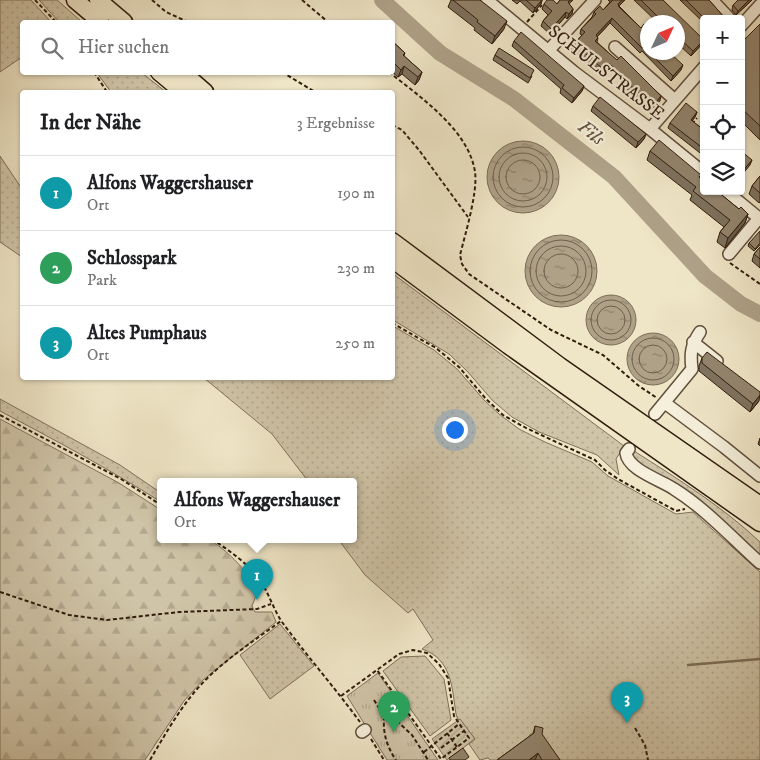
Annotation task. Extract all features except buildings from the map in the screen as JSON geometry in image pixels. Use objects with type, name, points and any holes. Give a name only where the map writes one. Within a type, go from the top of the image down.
[{"type":"highway","points":[[75,0],[99,20]]},
{"type":"highway","points":[[98,0],[122,20]]},
{"type":"highway","points":[[163,75],[181,90]]},
{"type":"highway","points":[[185,75],[203,90]]},
{"type":"highway","points":[[395,243],[756,509],[760,537]]},
{"type":"highway","points":[[395,261],[532,362],[756,509]]},
{"type":"street","name":"SCHULSTRASSE","points":[[487,0],[574,72],[650,129],[700,170]]},
{"type":"street","points":[[548,51],[594,0]]},
{"type":"street","points":[[712,0],[726,15]]},
{"type":"street","points":[[745,22],[760,5]]},
{"type":"street","points":[[615,47],[675,100]]},
{"type":"street","points":[[650,129],[700,72]]},
{"type":"street","points":[[729,254],[760,218],[731,195]]},
{"type":"street","points":[[655,414],[692,369],[690,353],[693,342],[700,332]]},
{"type":"street","points":[[693,342],[723,366]]},
{"type":"street","points":[[665,403],[760,476]]},
{"type":"street","points":[[629,449],[626,453],[626,458],[631,465],[674,488],[695,504],[760,563]]},
{"type":"path","points":[[35,0],[54,20]]},
{"type":"path","points":[[152,0],[166,12],[184,20]]},
{"type":"path","points":[[302,0],[326,20]]},
{"type":"path","points":[[521,28],[542,5]]},
{"type":"path","points":[[96,75],[106,90]]},
{"type":"path","points":[[287,75],[311,90]]},
{"type":"path","points":[[393,75],[441,116],[462,141],[471,157],[475,173],[474,194],[460,255],[462,264],[469,274],[550,330],[603,355],[639,386],[665,403]]},
{"type":"path","points":[[692,124],[697,118]]},
{"type":"path","points":[[395,126],[402,130],[419,150],[468,218]]},
{"type":"path","points":[[729,254],[726,257],[727,261],[760,284]]},
{"type":"path","points":[[395,325],[436,348],[459,367],[486,399],[503,415],[526,428],[595,460],[618,478],[676,511],[695,504]]},
{"type":"path","points":[[0,415],[121,479],[157,502]]},
{"type":"path","points":[[218,543],[240,558],[263,584],[271,604],[281,621],[341,696],[384,760]]},
{"type":"path","points":[[0,592],[70,615],[107,620],[179,612],[257,609],[271,604]]},
{"type":"path","points":[[150,760],[182,709],[205,681],[281,621]]},
{"type":"path","points":[[341,696],[399,654],[413,650],[427,652],[439,664],[448,678],[454,716],[469,738],[440,760],[432,745],[377,670]]},
{"type":"path","points":[[374,700],[384,716],[398,722],[412,735],[428,760]]},
{"type":"path","points":[[384,716],[383,731],[389,749],[396,760]]},
{"type":"path","points":[[423,752],[459,724]]},
{"type":"path","points":[[635,728],[645,745],[648,760]]},
{"type":"path","points":[[440,748],[464,731]]},
{"type":"path","points":[[447,733],[457,747]]},
{"type":"green space","points":[[0,0],[31,0],[49,20],[20,20],[20,58],[0,72]]},
{"type":"green space","points":[[39,0],[57,0],[80,20],[57,20]]},
{"type":"green space","points":[[98,75],[145,75],[163,90],[110,90]]},
{"type":"green space","points":[[0,156],[20,186],[20,256],[0,242]]},
{"type":"green space","points":[[395,275],[624,446],[616,459],[619,475],[597,455],[539,432],[512,417],[493,401],[467,371],[449,354],[395,321]]},
{"type":"green space","points":[[395,327],[434,350],[457,369],[499,414],[519,429],[592,462],[608,476],[676,514],[693,512],[760,572],[760,760],[558,760],[541,736],[530,734],[528,743],[504,760],[490,760],[488,758],[480,760],[469,744],[475,739],[458,720],[449,676],[445,667],[432,654],[422,649],[433,640],[413,609],[408,613],[365,575],[341,543],[357,543],[357,478],[306,478],[272,434],[206,380],[395,380]]},
{"type":"green space","points":[[0,399],[120,465],[157,490],[157,500],[102,466],[0,411]]},
{"type":"green space","points":[[0,419],[119,483],[157,507],[157,543],[214,543],[218,546],[234,559],[259,588],[252,606],[255,612],[272,612],[276,622],[203,680],[184,701],[145,760],[0,760]]},
{"type":"green space","points":[[634,451],[699,494],[745,529],[760,542],[760,556],[638,465],[632,455]]},
{"type":"green space","points":[[280,624],[314,666],[270,699],[240,655]]},
{"type":"green space","points":[[425,656],[444,679],[451,720],[430,736],[383,671],[401,657]]},
{"type":"green space","points":[[378,673],[438,760],[387,760],[347,696]]},
{"type":"green space","points":[[460,719],[475,739],[447,760],[432,739]]},
{"type":"water","points":[[523,141],[543,147],[553,157],[559,177],[553,197],[543,207],[523,213],[503,207],[493,197],[487,177],[493,157],[503,147]]},
{"type":"water","points":[[561,235],[581,241],[591,251],[597,271],[591,291],[581,301],[561,307],[541,301],[531,291],[525,271],[531,251],[541,241]]},
{"type":"water","points":[[606,295],[616,295],[629,302],[636,315],[636,325],[629,338],[616,345],[606,345],[597,341],[590,334],[586,325],[586,315],[590,306],[597,299]]},
{"type":"water","points":[[653,333],[663,335],[671,341],[677,349],[679,359],[677,369],[671,377],[663,383],[653,385],[643,383],[635,377],[629,369],[627,359],[629,349],[635,341],[643,335]]},
{"type":"waterway","name":"Fils","points":[[382,0],[440,53],[514,99],[614,177],[705,276],[741,304],[760,314]]},
{"type":"waterway","points":[[688,665],[760,659]]},
{"type":"place","name":"Alfons Waggershauser","points":[[257,600]]},
{"type":"place","name":"Altes Pumphaus","points":[[627,723]]},
{"type":"place","name":"Schlosspark","points":[[394,732]]}]
